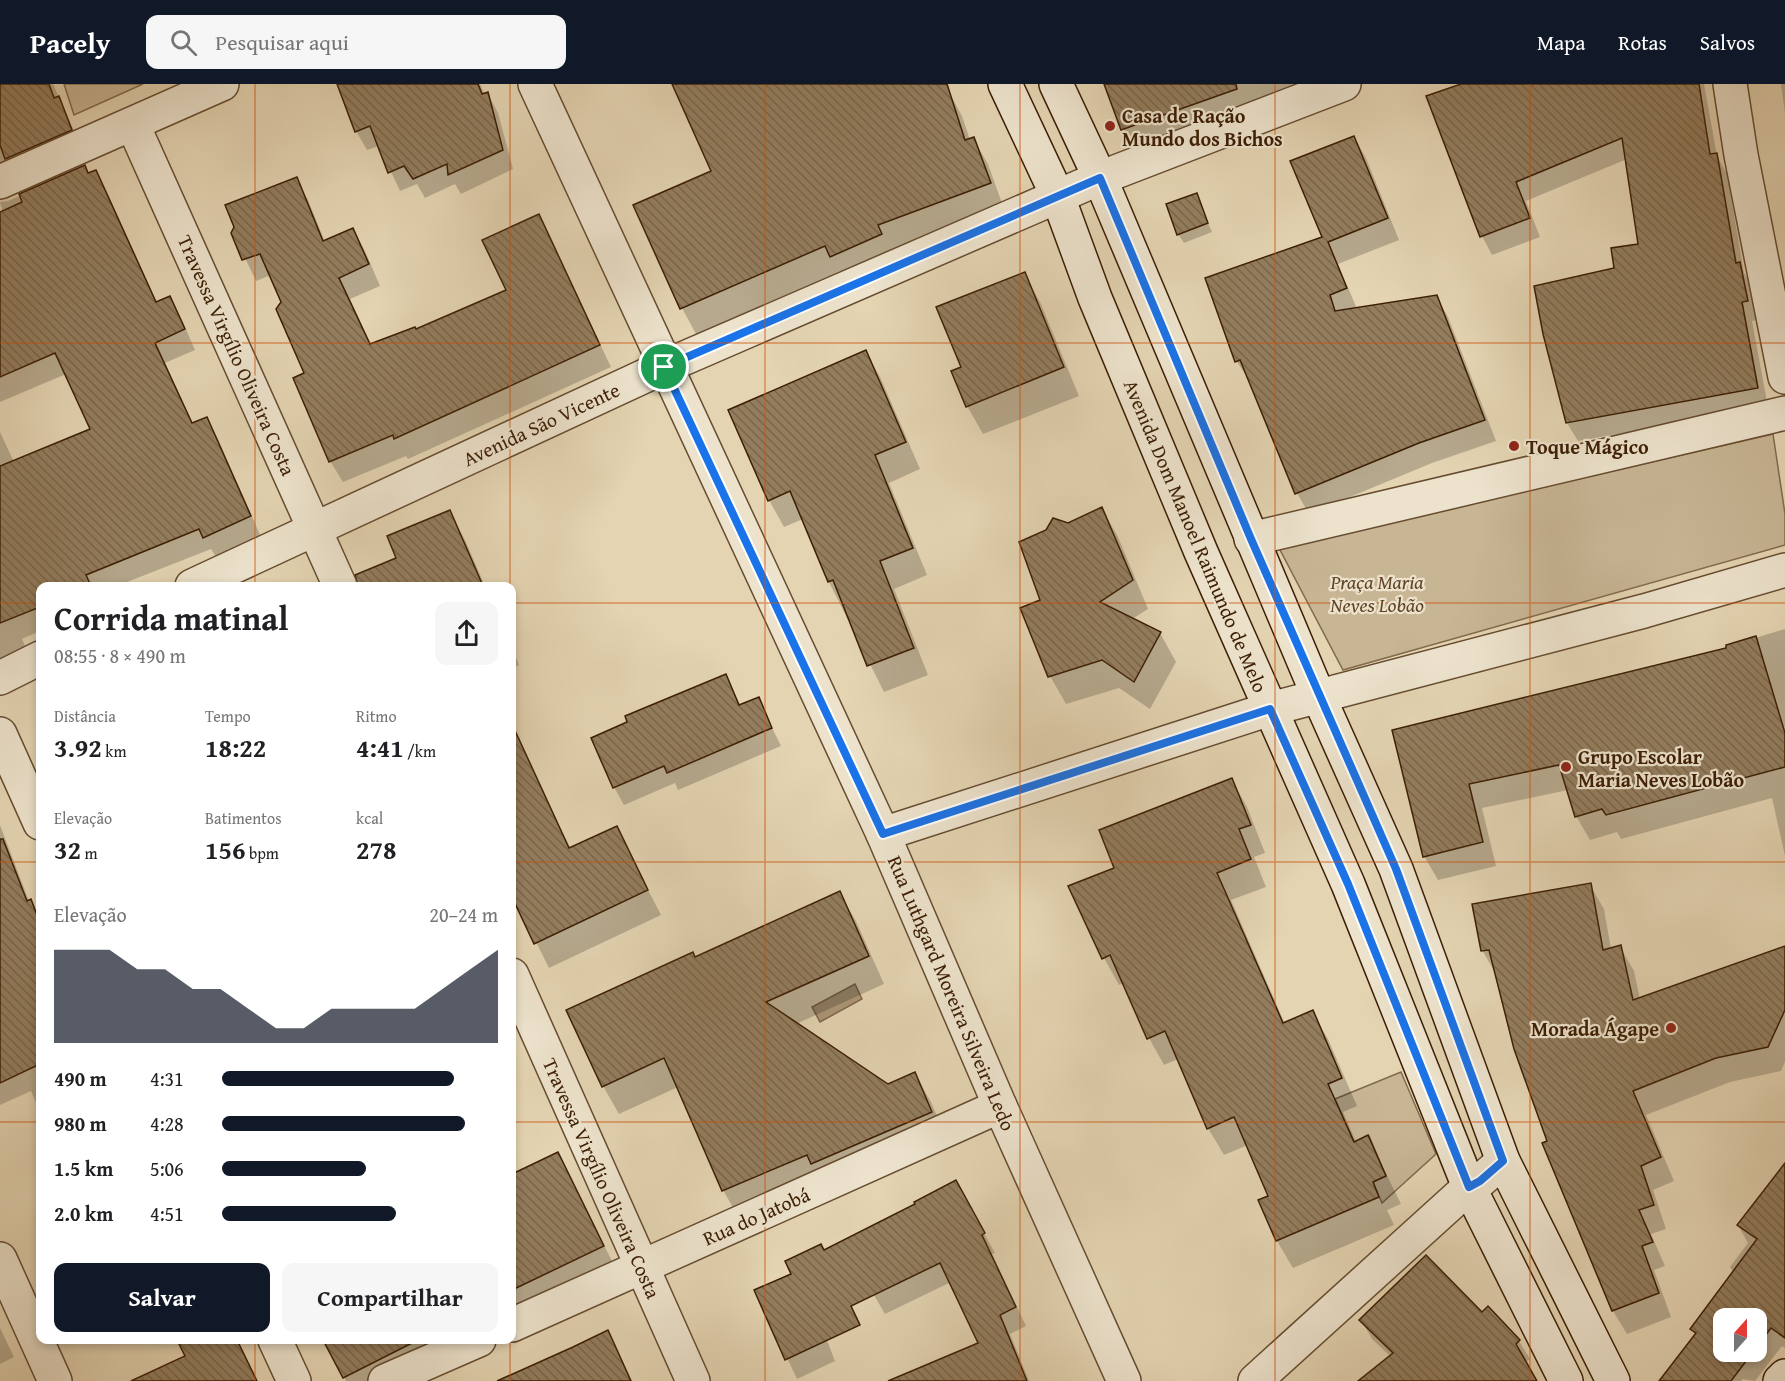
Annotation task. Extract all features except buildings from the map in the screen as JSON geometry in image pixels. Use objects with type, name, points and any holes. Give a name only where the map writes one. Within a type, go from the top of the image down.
[{"type":"street","points":[[0,182],[222,84]]},
{"type":"street","name":"Rua Luthgard Moreira Silveira Ledo","points":[[535,84],[664,367],[883,834],[1000,1106],[1124,1381]]},
{"type":"street","name":"Avenida Dom Manoel Raimundo de Melo","points":[[1005,84],[1058,197],[1095,298],[1270,709],[1348,884],[1484,1176],[1566,1381]]},
{"type":"street","name":"Avenida Dom Manoel Raimundo de Melo","points":[[1056,84],[1100,178],[1251,539],[1396,869],[1484,1176],[1613,1381]]},
{"type":"street","name":"Avenida São Vicente","points":[[200,582],[664,367],[1100,178],[1344,84]]},
{"type":"street","points":[[1730,84],[1741,155],[1785,377]]},
{"type":"street","name":"Travessa Virgílio Oliveira Costa","points":[[132,125],[338,582]]},
{"type":"street","points":[[1251,539],[1785,412]]},
{"type":"street","points":[[883,834],[1270,709],[1644,611],[1785,570]]},
{"type":"street","points":[[0,678],[36,660]]},
{"type":"street","points":[[0,734],[36,814]]},
{"type":"street","name":"Travessa Virgílio Oliveira Costa","points":[[516,984],[693,1381]]},
{"type":"street","name":"Rua do Jatobá","points":[[516,1323],[1000,1106]]},
{"type":"street","points":[[1255,1381],[1484,1176]]},
{"type":"street","points":[[0,1259],[36,1339]]},
{"type":"street","points":[[38,1344],[55,1381]]},
{"type":"street","points":[[277,1344],[294,1381]]},
{"type":"street","points":[[385,1381],[470,1344]]},
{"type":"street","points":[[1780,1381],[1785,1376]]},
{"type":"green space","points":[[64,84],[143,84],[74,115]]},
{"type":"green space","name":"Praça Maria Neves Lobão","points":[[1773,434],[1785,514],[1785,545],[1343,670],[1279,548]]},
{"type":"green space","points":[[1401,1072],[1436,1154],[1382,1203],[1373,1182],[1386,1176],[1369,1136],[1354,1142],[1335,1099]]},
{"type":"shaded area","points":[[855,984],[862,999],[820,1022],[812,1007]]},
{"type":"place","name":"Casa de Ração Mundo dos Bichos","points":[[1110,126]]},
{"type":"place","name":"Toque Mágico","points":[[1514,446]]},
{"type":"place","name":"Grupo Escolar Maria Neves Lobão","points":[[1566,767]]},
{"type":"place","name":"Morada Ágape","points":[[1671,1028]]},
{"type":"route","points":[[1100,178],[1251,539],[1396,869],[1503,1161],[1480,1181],[1469,1187],[1348,884],[1270,709],[883,834],[664,367],[1100,178]]}]
